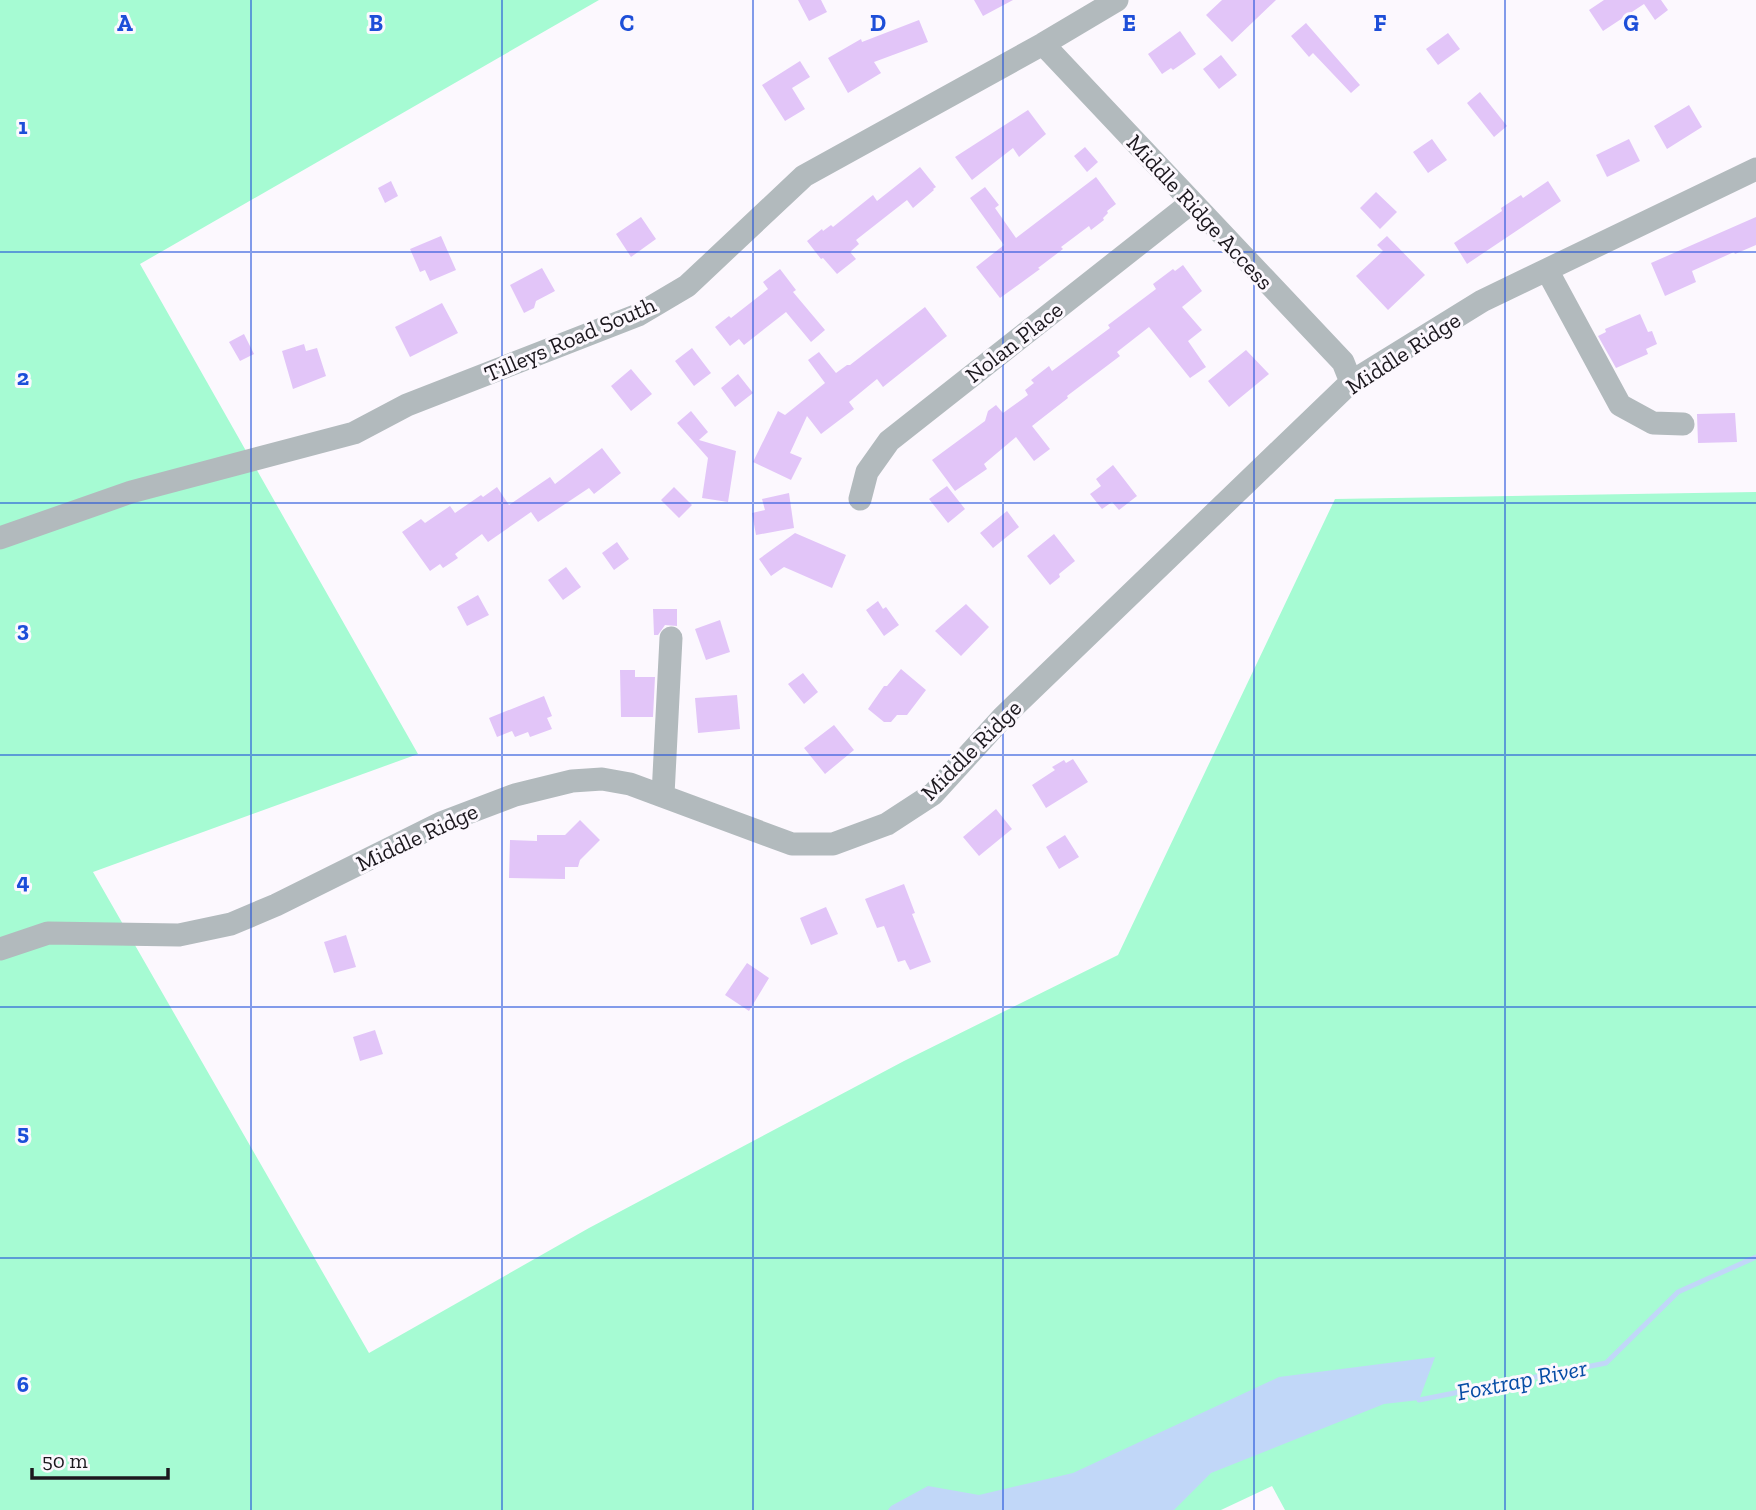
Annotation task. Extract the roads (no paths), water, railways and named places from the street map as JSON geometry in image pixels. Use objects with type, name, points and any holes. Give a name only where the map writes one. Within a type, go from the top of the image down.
[{"type":"street","name":"Tilleys Road South","points":[[0,538],[131,492],[354,433],[407,405],[638,315],[687,286],[804,176],[1117,0]]},
{"type":"street","name":"Middle Ridge Access","points":[[1043,44],[1343,362],[1351,382]]},
{"type":"street","name":"Middle Ridge","points":[[0,948],[48,933],[179,935],[230,924],[286,900],[421,832],[495,802],[554,784],[602,779],[630,784],[792,844],[833,844],[887,824],[933,794],[1003,716],[1351,382],[1482,301],[1756,169]]},
{"type":"street","name":"Nolan Place","points":[[860,499],[867,472],[889,441],[1191,203]]},
{"type":"street","points":[[1547,270],[1620,405],[1653,423],[1683,424]]},
{"type":"street","points":[[663,795],[671,638]]},
{"type":"water","points":[[1435,1357],[1419,1400],[1384,1404],[1211,1473],[1174,1510],[888,1510],[928,1486],[979,1495],[1073,1473],[1279,1377]]},
{"type":"waterway","name":"Foxtrap River","points":[[1419,1400],[1606,1363],[1678,1292],[1756,1257]]}]
